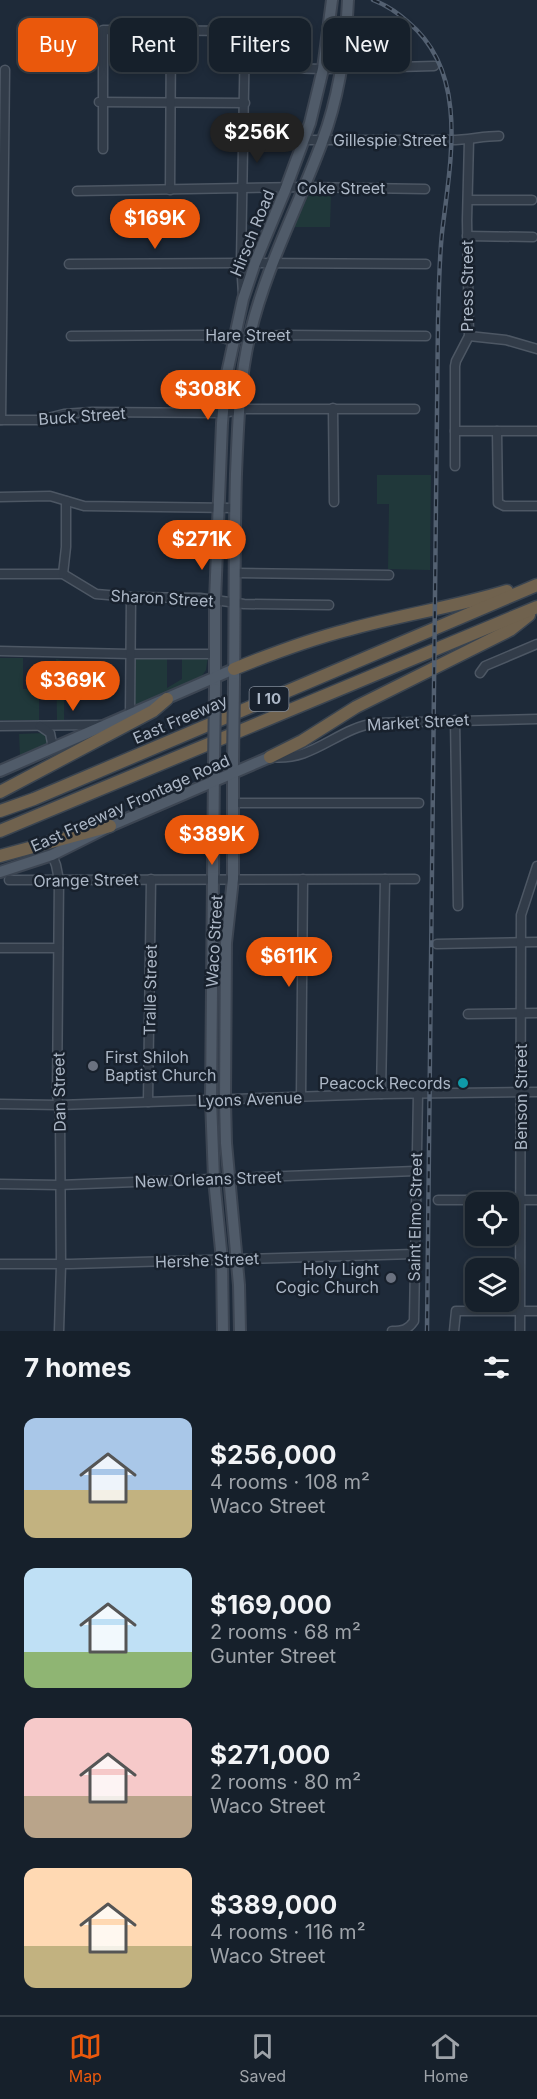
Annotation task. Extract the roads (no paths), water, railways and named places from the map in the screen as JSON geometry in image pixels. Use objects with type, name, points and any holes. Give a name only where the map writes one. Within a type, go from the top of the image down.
[{"type":"highway","points":[[234,669],[277,652],[346,630],[471,602],[537,583]]},
{"type":"highway","name":"East Freeway","points":[[0,811],[34,799],[537,583]]},
{"type":"highway","points":[[270,757],[302,741],[356,707],[510,630],[537,608]]},
{"type":"highway","name":"I 10","points":[[0,831],[537,608]]},
{"type":"highway","points":[[0,792],[153,711],[167,699]]},
{"type":"highway","points":[[0,856],[110,826]]},
{"type":"main road","name":"Hirsch Road","points":[[330,18],[332,0]]},
{"type":"main road","name":"Hirsch Road","points":[[346,18],[348,0]]},
{"type":"main road","name":"Hirsch Road","points":[[234,338],[243,299],[255,263],[304,140],[323,69]]},
{"type":"main road","name":"Hirsch Road","points":[[250,336],[271,263],[322,140],[341,72]]},
{"type":"main road","name":"Waco Street","points":[[240,1331],[225,1100],[226,943],[233,879],[235,508],[239,409],[250,336]]},
{"type":"main road","name":"Waco Street","points":[[223,1331],[222,1260],[214,1179],[211,1100],[214,601],[223,412],[234,338]]},
{"type":"main road","points":[[0,771],[167,699],[215,683],[234,669]]},
{"type":"main road","name":"East Freeway Frontage Road","points":[[0,872],[52,855],[110,826],[214,783],[233,769],[270,757]]},
{"type":"main road","points":[[212,991],[226,991]]},
{"type":"street","points":[[104,149],[100,102],[103,30],[110,30]]},
{"type":"street","points":[[410,67],[434,66]]},
{"type":"street","points":[[311,69],[323,69]]},
{"type":"street","points":[[1,420],[2,117],[5,70]]},
{"type":"street","points":[[170,72],[170,190]]},
{"type":"street","points":[[243,299],[241,263],[245,72]]},
{"type":"street","points":[[100,102],[245,102]]},
{"type":"street","name":"Gillespie Street","points":[[244,140],[469,140],[478,136],[499,136]]},
{"type":"street","name":"Press Street","points":[[455,466],[455,366],[469,336],[467,236],[469,140]]},
{"type":"street","name":"Coke Street","points":[[77,191],[303,187],[425,189]]},
{"type":"street","points":[[468,200],[532,200]]},
{"type":"street","points":[[467,236],[533,237]]},
{"type":"street","points":[[69,264],[241,263]]},
{"type":"street","points":[[255,263],[426,264]]},
{"type":"street","name":"Hare Street","points":[[71,336],[207,335],[234,338],[281,335],[426,336]]},
{"type":"street","points":[[469,336],[506,340],[537,349]]},
{"type":"street","points":[[333,408],[334,502]]},
{"type":"street","name":"Buck Street","points":[[1,420],[40,420],[64,414],[92,412],[415,409]]},
{"type":"street","points":[[455,431],[537,431]]},
{"type":"street","points":[[497,431],[498,503],[504,506],[537,506]]},
{"type":"street","points":[[0,497],[50,496],[84,506],[235,508]]},
{"type":"street","points":[[0,574],[63,574],[66,547],[66,501]]},
{"type":"street","points":[[236,573],[389,575]]},
{"type":"street","name":"Sharon Street","points":[[63,574],[96,594],[329,605]]},
{"type":"street","points":[[130,715],[131,597]]},
{"type":"street","points":[[480,673],[485,666],[537,644]]},
{"type":"street","points":[[0,651],[214,654]]},
{"type":"street","name":"Market Street","points":[[270,757],[292,758],[312,752],[360,725],[537,719]]},
{"type":"street","points":[[456,720],[458,906]]},
{"type":"street","points":[[0,726],[107,725]]},
{"type":"street","points":[[40,726],[50,733],[53,748]]},
{"type":"street","points":[[233,803],[418,802]]},
{"type":"street","name":"Dan Street","points":[[52,855],[59,880],[61,1264],[59,1331]]},
{"type":"street","name":"Benson Street","points":[[520,1331],[521,943],[523,907],[537,866]]},
{"type":"street","name":"Tralle Street","points":[[148,1102],[151,879]]},
{"type":"street","points":[[301,1097],[303,879]]},
{"type":"street","points":[[381,1094],[385,879]]},
{"type":"street","name":"Orange Street","points":[[9,880],[415,879]]},
{"type":"street","points":[[437,944],[537,942]]},
{"type":"street","points":[[0,948],[58,948]]},
{"type":"street","points":[[468,1014],[537,1013]]},
{"type":"street","name":"Lyons Avenue","points":[[0,1104],[59,1105],[381,1094],[537,1092]]},
{"type":"street","name":"Saint Elmo Street","points":[[398,1331],[410,1328],[414,1321],[418,1094]]},
{"type":"street","name":"New Orleans Street","points":[[0,1184],[59,1185],[416,1171]]},
{"type":"street","points":[[438,1200],[537,1200]]},
{"type":"street","name":"Hershe Street","points":[[0,1264],[414,1254]]},
{"type":"street","points":[[454,1331],[456,1311],[537,1311]]},
{"type":"street","points":[[392,1331],[398,1331]]},
{"type":"railway","points":[[373,0],[400,15],[428,43],[441,67],[448,93],[451,120],[449,178],[440,255],[438,320],[427,1331]]},
{"type":"place","name":"First Shiloh Baptist Church","points":[[93,1066]]},
{"type":"place","name":"Peacock Records","points":[[463,1083]]},
{"type":"place","name":"Holy Light Cogic Church","points":[[391,1278]]}]
